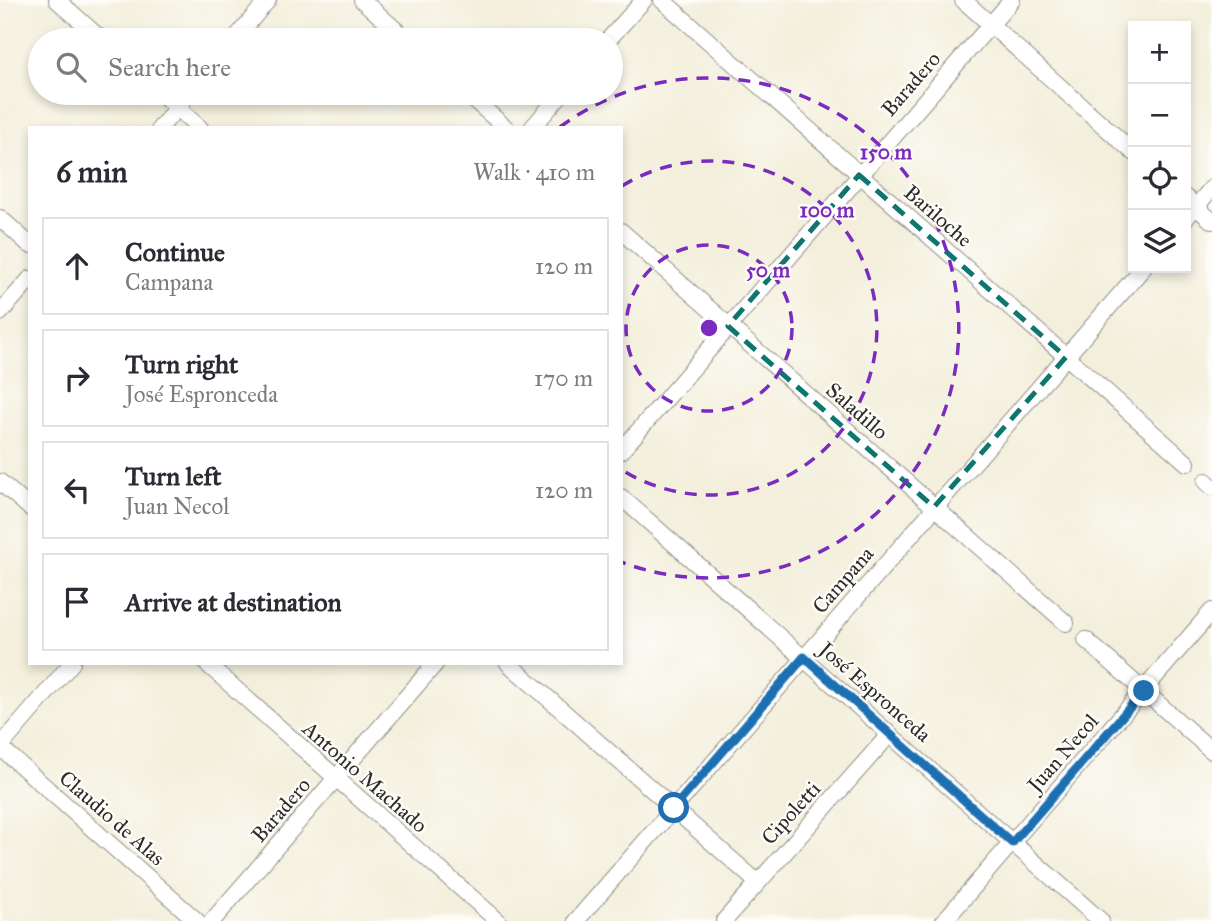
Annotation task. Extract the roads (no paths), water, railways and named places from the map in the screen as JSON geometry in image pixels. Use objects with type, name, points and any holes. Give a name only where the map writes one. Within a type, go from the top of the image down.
[{"type":"street","points":[[57,0],[88,28]]},
{"type":"street","points":[[244,28],[268,0]]},
{"type":"street","points":[[362,0],[394,28]]},
{"type":"street","points":[[619,28],[644,0]]},
{"type":"street","name":"Bariloche","points":[[662,0],[1188,463]]},
{"type":"street","points":[[962,0],[1128,148]]},
{"type":"street","name":"Baradero","points":[[623,449],[1012,0]]},
{"type":"street","points":[[174,105],[198,126]]},
{"type":"street","points":[[162,126],[180,105]]},
{"type":"street","points":[[480,105],[504,126]]},
{"type":"street","points":[[534,126],[552,105]]},
{"type":"street","points":[[1191,206],[1212,188]]},
{"type":"street","points":[[1191,209],[1212,221]]},
{"type":"street","points":[[0,218],[28,243]]},
{"type":"street","name":"Saladillo","points":[[623,233],[1066,623]]},
{"type":"street","name":"Campana","points":[[576,921],[1139,273]]},
{"type":"street","points":[[0,313],[28,281]]},
{"type":"street","points":[[0,482],[28,506]]},
{"type":"street","name":"José Espronceda","points":[[623,499],[1101,921]]},
{"type":"street","name":"Juan Necol","points":[[944,921],[1212,611]]},
{"type":"street","points":[[1086,640],[1212,751]]},
{"type":"street","points":[[0,747],[70,665]]},
{"type":"street","name":"Antonio Machado","points":[[207,665],[498,921]]},
{"type":"street","name":"Baradero","points":[[212,921],[434,665]]},
{"type":"street","points":[[510,665],[757,882]]},
{"type":"street","name":"Cipoletti","points":[[724,921],[890,734]]},
{"type":"street","name":"Claudio de Alas","points":[[0,747],[197,921]]}]
